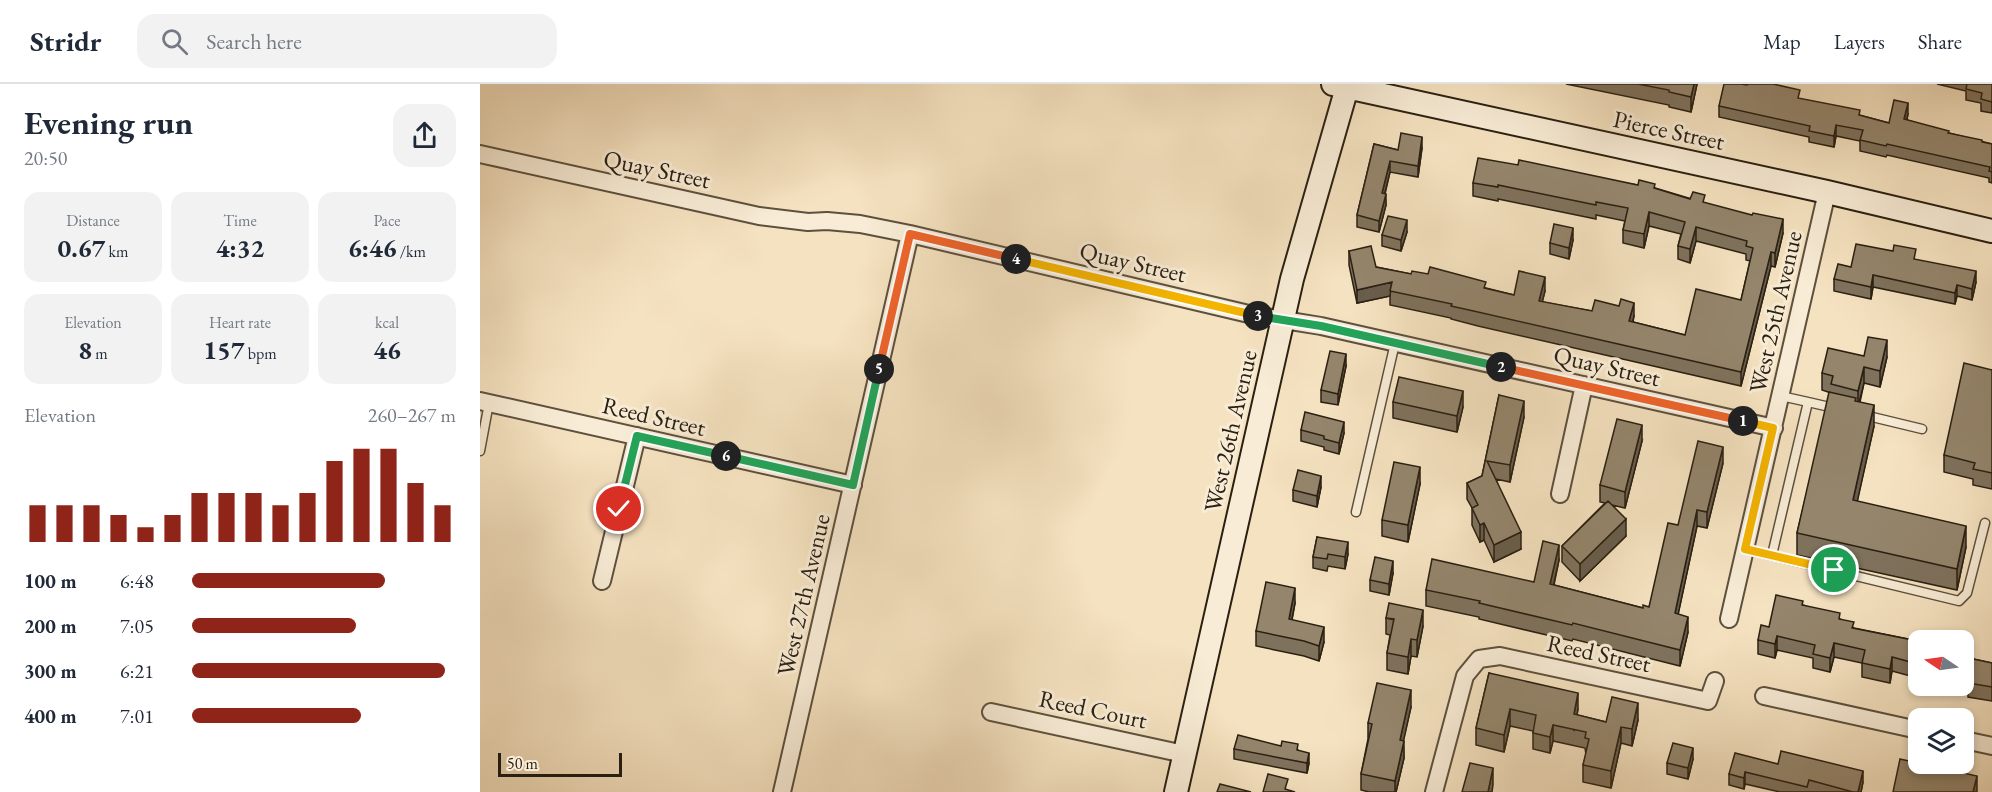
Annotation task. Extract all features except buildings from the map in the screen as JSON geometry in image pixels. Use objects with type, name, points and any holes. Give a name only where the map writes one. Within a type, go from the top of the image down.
[{"type":"street","name":"Pierce Street","points":[[1343,85],[1827,192],[1992,231]]},
{"type":"street","name":"West 26th Avenue","points":[[1176,792],[1283,320],[1343,85]]},
{"type":"street","name":"Quay Street","points":[[480,154],[759,216],[808,222],[860,224],[910,234],[1253,315],[1321,326],[1773,428]]},
{"type":"street","name":"West 25th Avenue","points":[[1729,619],[1827,192]]},
{"type":"street","name":"West 27th Avenue","points":[[782,792],[910,234]]},
{"type":"street","points":[[1560,494],[1584,386]]},
{"type":"street","name":"Reed Street","points":[[485,402],[853,485]]},
{"type":"street","points":[[602,581],[637,436]]},
{"type":"street","name":"Reed Street","points":[[1434,792],[1465,676],[1479,659],[1500,656],[1708,701],[1715,681]]},
{"type":"street","points":[[1764,696],[1908,728]]},
{"type":"street","name":"Reed Court","points":[[992,712],[1184,754]]},
{"type":"street","points":[[1974,742],[1992,746]]},
{"type":"lane","points":[[1356,512],[1395,343]]},
{"type":"lane","points":[[1781,396],[1842,410]]},
{"type":"lane","points":[[480,451],[485,402]]},
{"type":"lane","points":[[1772,555],[1808,402]]},
{"type":"lane","points":[[1853,413],[1922,429]]},
{"type":"lane","points":[[1745,549],[1959,601],[1967,593],[1985,523]]},
{"type":"route","points":[[619,509],[637,436],[853,485],[910,234],[1253,315],[1321,326],[1773,428],[1745,549],[1834,570]]}]
